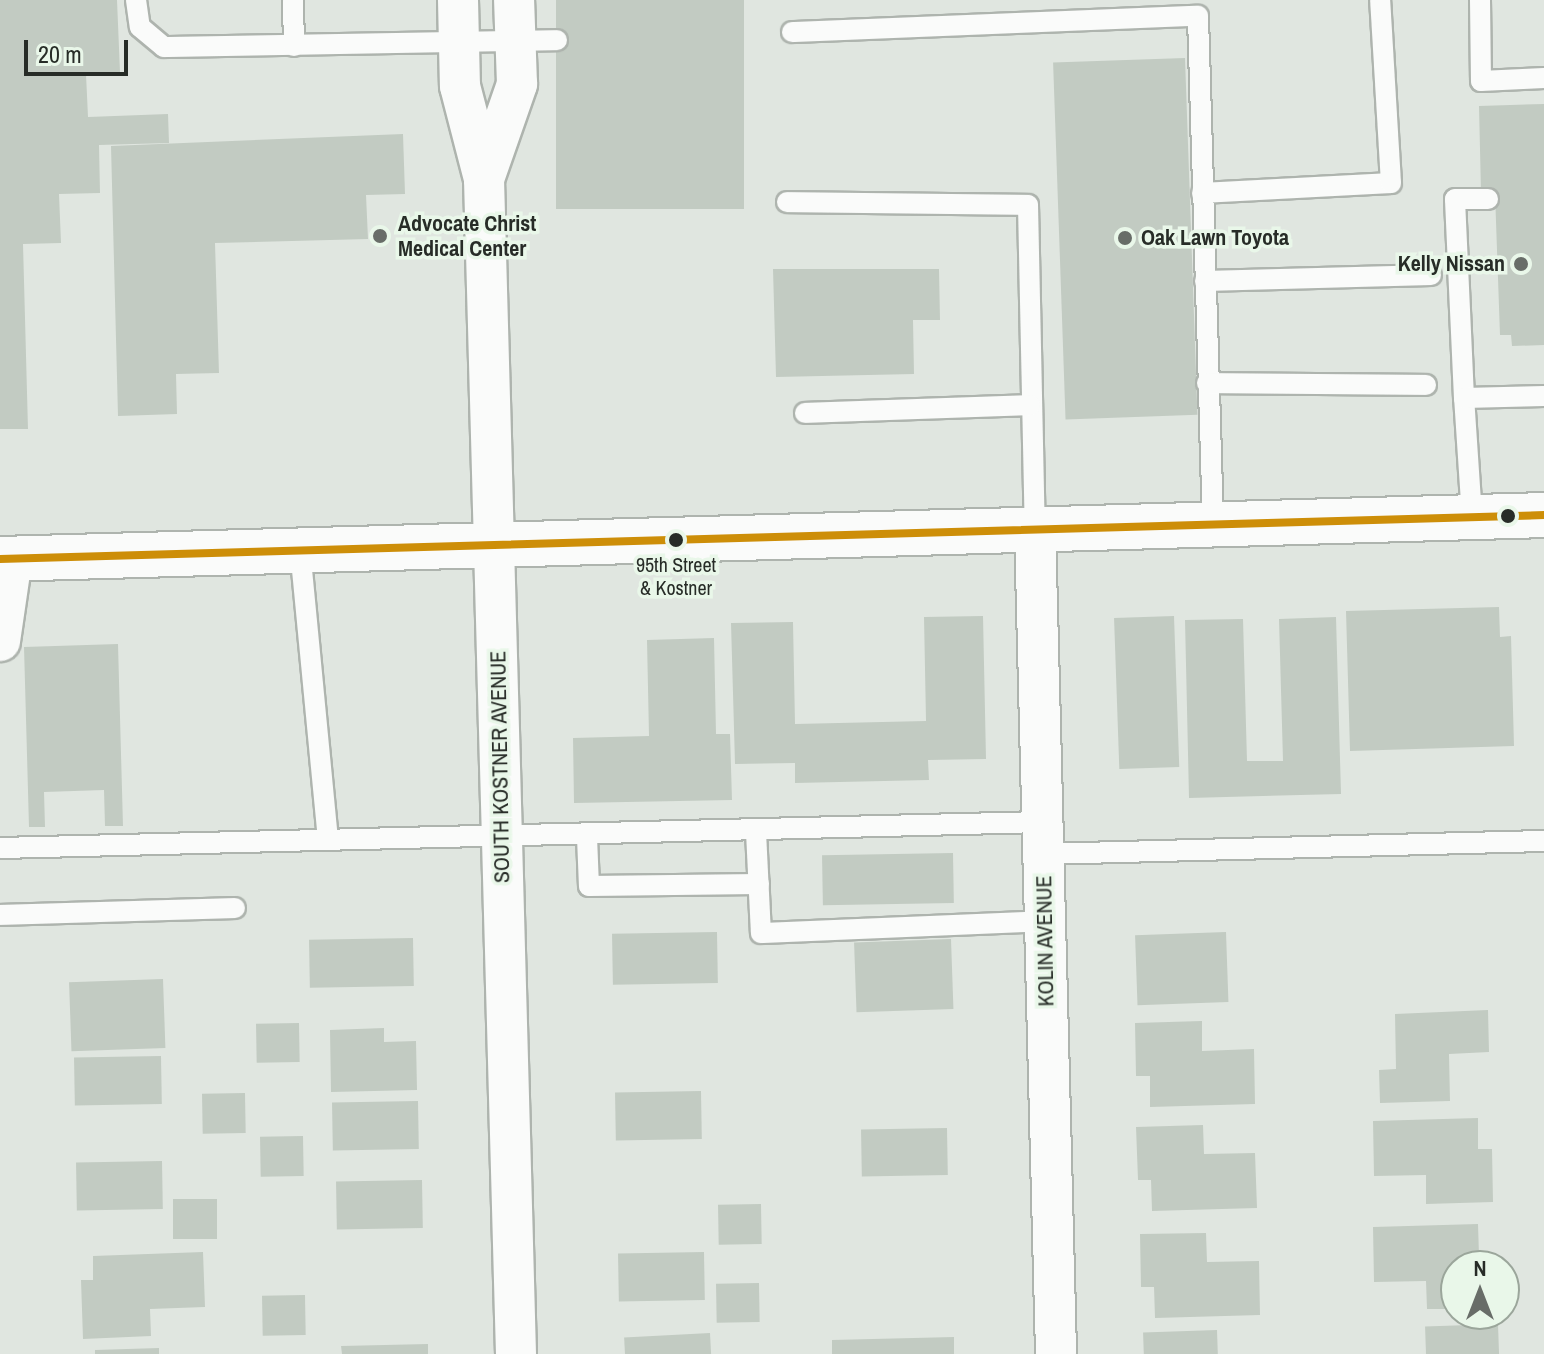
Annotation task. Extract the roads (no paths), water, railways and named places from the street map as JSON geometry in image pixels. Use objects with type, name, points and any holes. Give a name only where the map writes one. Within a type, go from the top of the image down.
[{"type":"main road","points":[[6,559],[1544,515]]},
{"type":"street","name":"SOUTH KOSTNER AVENUE","points":[[458,0],[460,86],[484,179],[516,1354]]},
{"type":"street","name":"SOUTH KOSTNER AVENUE","points":[[484,179],[517,84],[514,0]]},
{"type":"street","name":"KOLIN AVENUE","points":[[1035,529],[1056,1354]]},
{"type":"street","points":[[0,641],[6,559]]},
{"type":"lane","points":[[136,0],[140,27],[164,47],[557,40]]},
{"type":"lane","points":[[293,0],[294,46]]},
{"type":"lane","points":[[1202,193],[1391,183],[1380,0]]},
{"type":"lane","points":[[1480,0],[1481,81],[1544,78]]},
{"type":"lane","points":[[792,32],[1198,16],[1213,524]]},
{"type":"lane","points":[[1472,517],[1455,199],[1488,199]]},
{"type":"lane","points":[[787,202],[1028,205],[1035,529]]},
{"type":"lane","points":[[1205,281],[1431,275]]},
{"type":"lane","points":[[1207,383],[1426,385]]},
{"type":"lane","points":[[1464,398],[1544,396]]},
{"type":"lane","points":[[805,413],[1030,405]]},
{"type":"lane","points":[[300,549],[328,838]]},
{"type":"lane","points":[[756,832],[761,933],[1045,921]]},
{"type":"lane","points":[[0,848],[328,838],[587,837],[756,832],[1042,838],[1544,841]]},
{"type":"lane","points":[[587,837],[589,886],[759,884]]},
{"type":"lane","points":[[0,915],[235,908]]},
{"type":"place","name":"Advocate Christ Medical Center","points":[[380,236]]},
{"type":"place","name":"Oak Lawn Toyota","points":[[1125,238]]},
{"type":"place","name":"Kelly Nissan","points":[[1521,264]]},
{"type":"place","name":"95th Street & Kostner","points":[[676,540]]}]
